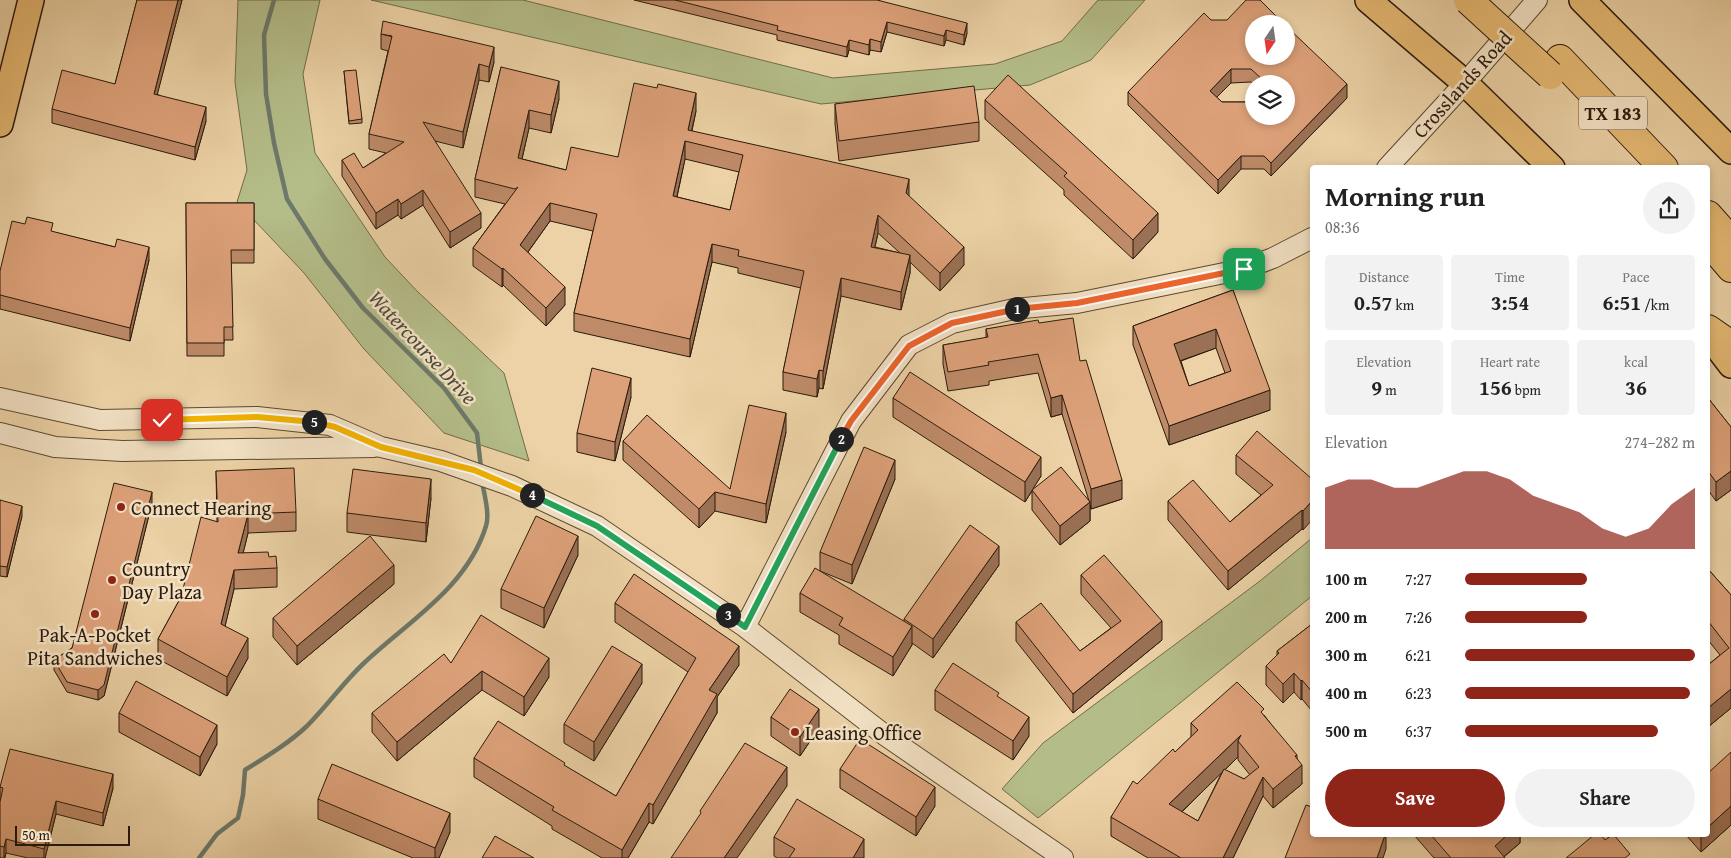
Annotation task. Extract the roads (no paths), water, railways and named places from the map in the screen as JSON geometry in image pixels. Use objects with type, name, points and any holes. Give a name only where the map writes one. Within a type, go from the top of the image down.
[{"type":"highway","name":"TX 183","points":[[1468,0],[1555,67],[1661,165]]},
{"type":"highway","name":"TX 183","points":[[1496,0],[1637,165]]},
{"type":"highway","points":[[1710,217],[1731,241]]},
{"type":"highway","points":[[1710,243],[1731,268]]},
{"type":"highway","points":[[1710,330],[1731,345]]},
{"type":"main road","points":[[0,124],[31,0]]},
{"type":"main road","points":[[1368,0],[1465,83],[1549,165]]},
{"type":"main road","points":[[1582,0],[1731,151]]},
{"type":"main road","points":[[1710,338],[1731,365]]},
{"type":"street","name":"Crosslands Road","points":[[1390,165],[1465,83],[1537,0]]},
{"type":"street","points":[[745,627],[851,421],[909,346],[952,323],[1014,309],[1077,303],[1244,269],[1274,258],[1310,239]]},
{"type":"street","points":[[0,398],[100,420],[250,417],[330,425],[381,447],[440,461],[512,486],[597,526],[745,627],[886,736],[1063,858]]},
{"type":"street","points":[[0,433],[55,447],[122,450],[381,447]]},
{"type":"waterway","name":"Watercourse Drive","points":[[274,0],[264,35],[266,94],[274,143],[287,199],[325,259],[363,308],[444,388],[477,433],[481,468]]},
{"type":"waterway","name":"Watercourse Drive","points":[[199,858],[217,834],[238,818],[243,795],[245,770],[285,744],[307,726],[356,671],[434,602],[465,568],[477,548],[487,521],[482,481]]},
{"type":"place","name":"Connect Hearing","points":[[121,507]]},
{"type":"place","name":"Country Day Plaza","points":[[112,580]]},
{"type":"place","name":"Pak-A-Pocket Pita Sandwiches","points":[[95,614]]},
{"type":"place","name":"Leasing Office","points":[[795,732]]}]
